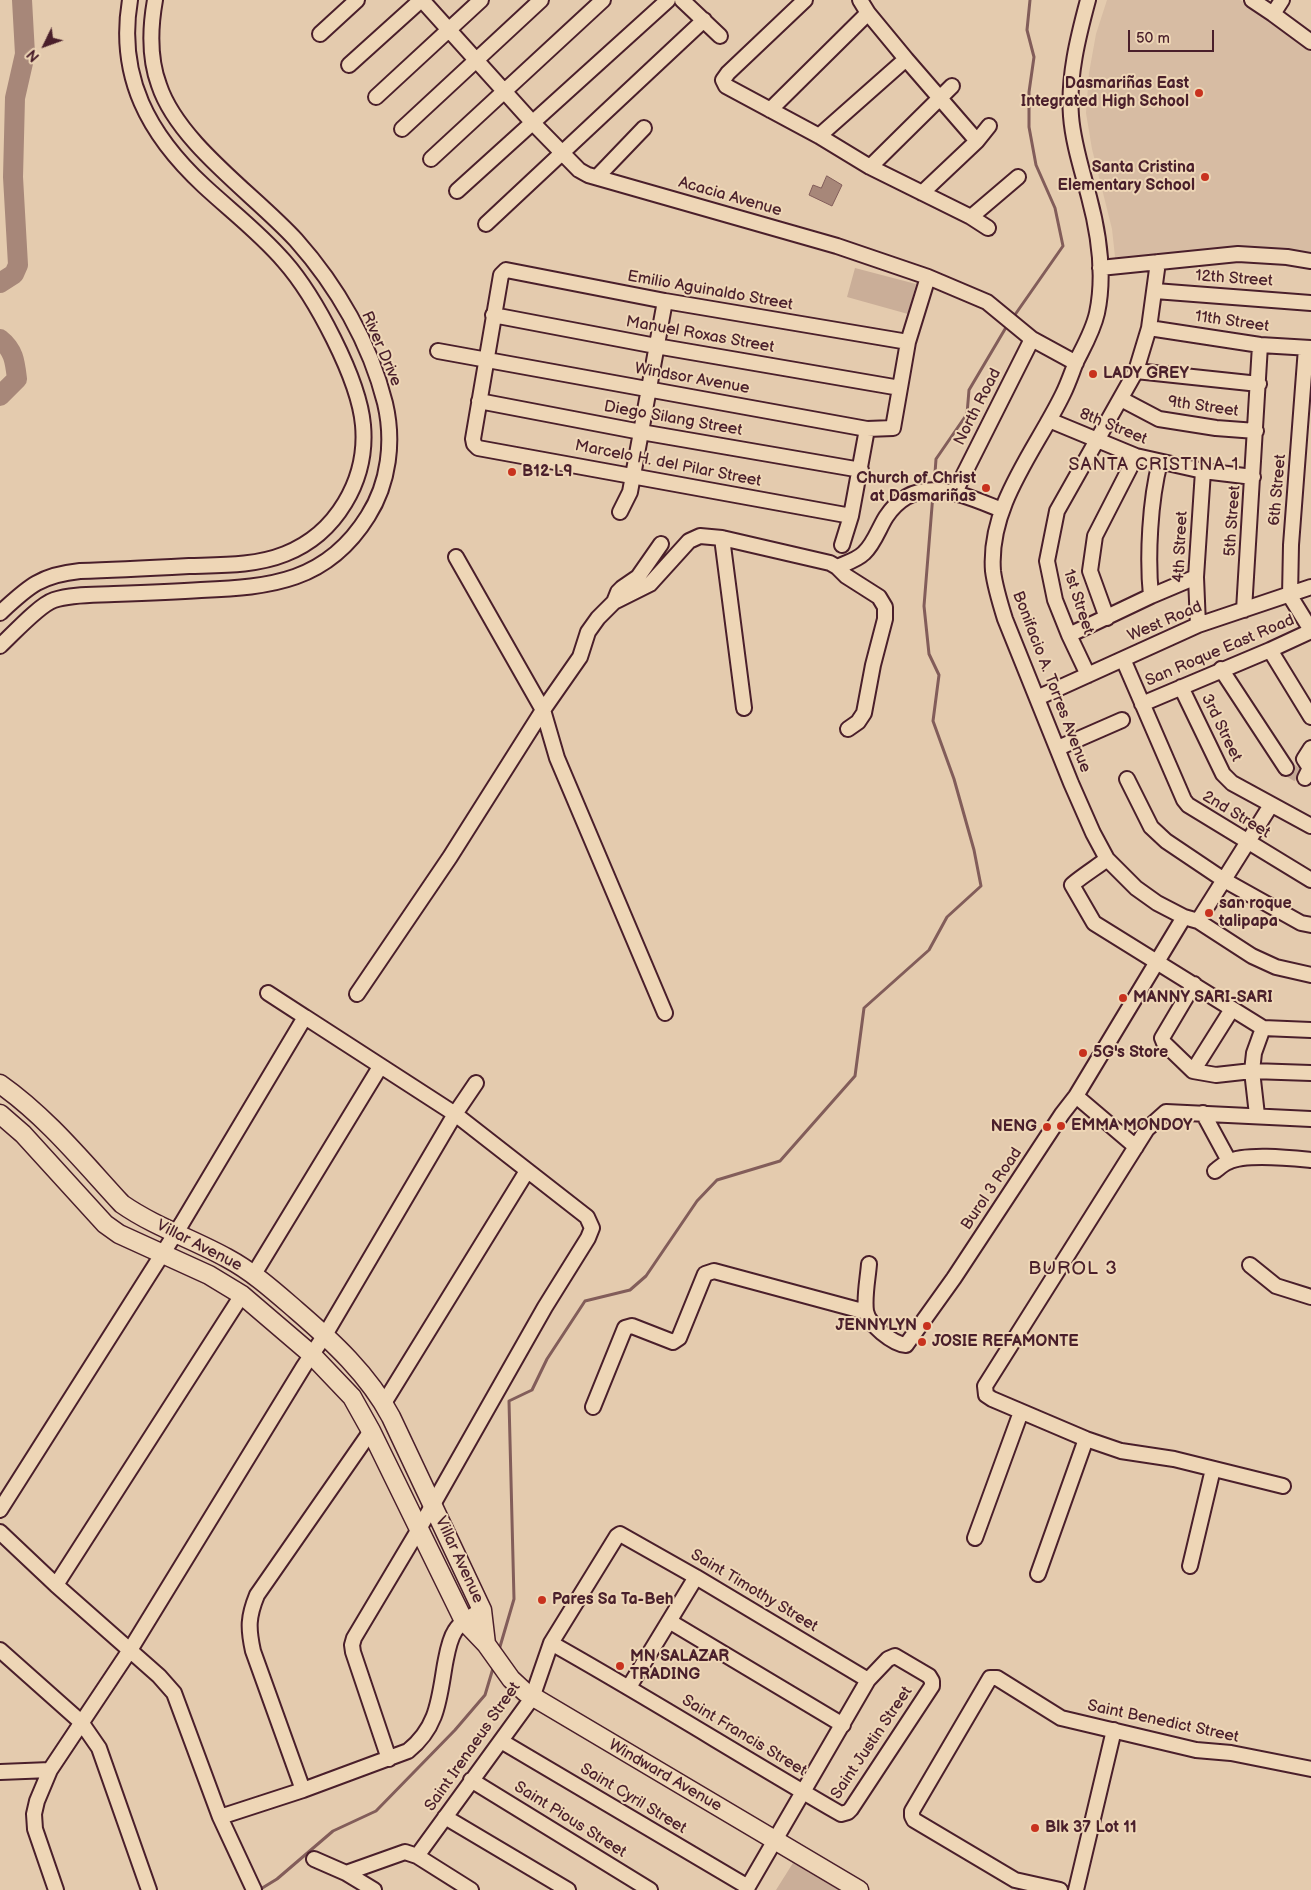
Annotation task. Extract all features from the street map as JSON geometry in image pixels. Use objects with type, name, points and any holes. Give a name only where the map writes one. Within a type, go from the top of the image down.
[{"type":"main road","name":"Villar Avenue","points":[[0,1084],[18,1096],[41,1117],[122,1204],[136,1214],[225,1257],[254,1274],[325,1335],[370,1383],[384,1403],[482,1610],[486,1644]]},
{"type":"main road","name":"Villar Avenue","points":[[0,1114],[23,1134],[105,1224],[119,1234],[209,1275],[242,1295],[311,1354],[352,1397],[371,1431],[464,1621],[486,1644]]},
{"type":"main road","name":"Windward Avenue","points":[[486,1644],[511,1679],[528,1695],[859,1890]]},
{"type":"street","points":[[0,613],[37,581],[57,574],[242,563],[283,555],[316,536],[336,517],[352,492],[362,458],[364,439],[360,406],[339,353],[307,291],[284,262],[256,233],[187,169],[157,133],[145,114],[136,92],[127,52],[126,31],[130,0]]},
{"type":"street","name":"River Drive","points":[[0,646],[44,605],[57,599],[95,595],[243,588],[276,583],[299,576],[324,562],[350,539],[370,513],[384,481],[388,456],[389,427],[382,391],[367,350],[342,303],[312,260],[279,222],[203,150],[176,118],[166,102],[158,85],[152,52],[152,20],[155,0]]},
{"type":"street","points":[[320,34],[357,0]]},
{"type":"street","points":[[349,65],[421,0]]},
{"type":"street","name":"Acacia Avenue","points":[[421,0],[532,122],[579,170],[597,177],[837,246],[928,277],[980,298],[1032,339],[1076,363]]},
{"type":"street","points":[[376,97],[481,0]]},
{"type":"street","points":[[402,129],[541,0]]},
{"type":"street","points":[[431,159],[603,0]]},
{"type":"street","points":[[457,191],[668,0]]},
{"type":"street","points":[[682,0],[720,36]]},
{"type":"street","points":[[805,0],[723,80],[726,86],[870,166],[971,217],[988,228]]},
{"type":"street","points":[[860,0],[868,13],[977,142]]},
{"type":"street","name":"Bonifacio A. Torres Avenue","points":[[1088,0],[1080,31],[1073,73],[1071,116],[1077,154],[1097,232],[1100,268],[1097,313],[1089,337],[1064,393],[1002,510],[995,537],[993,570],[997,594],[1036,698],[1093,833],[1107,859],[1136,888],[1157,903],[1184,917],[1198,921],[1252,956],[1276,966],[1311,975]]},
{"type":"street","points":[[1252,0],[1311,42]]},
{"type":"street","points":[[1273,14],[1282,0]]},
{"type":"street","points":[[770,110],[868,13]]},
{"type":"street","points":[[486,224],[563,154],[704,20]]},
{"type":"street","points":[[1298,33],[1311,26]]},
{"type":"street","points":[[819,136],[906,59]]},
{"type":"street","points":[[870,166],[952,86]]},
{"type":"street","points":[[922,193],[977,142],[990,126]]},
{"type":"street","points":[[597,177],[644,128]]},
{"type":"street","points":[[971,217],[1018,177]]},
{"type":"street","points":[[1100,268],[1238,254],[1288,257],[1311,261]]},
{"type":"street","name":"1st Street","points":[[1088,675],[1055,600],[1046,561],[1057,511],[1136,371],[1149,328],[1158,262]]},
{"type":"street","name":"Emilio Aguinaldo Street","points":[[493,315],[500,276],[506,270],[665,302],[908,342]]},
{"type":"street","points":[[900,388],[908,342],[928,277]]},
{"type":"street","name":"12th Street","points":[[1155,291],[1311,303]]},
{"type":"street","points":[[620,512],[630,492],[665,302]]},
{"type":"street","points":[[479,401],[493,315]]},
{"type":"street","name":"Manuel Roxas Street","points":[[493,315],[656,346],[900,388]]},
{"type":"street","name":"11th Street","points":[[1149,328],[1260,344],[1308,348]]},
{"type":"street","name":"North Road","points":[[956,492],[1032,339]]},
{"type":"street","name":"5th Street","points":[[1244,610],[1260,344]]},
{"type":"street","name":"6th Street","points":[[1290,596],[1291,545],[1308,348]]},
{"type":"street","name":"Windsor Avenue","points":[[438,351],[867,429],[893,428],[900,388]]},
{"type":"street","points":[[1136,371],[1259,384]]},
{"type":"street","name":"9th Street","points":[[1121,399],[1159,419],[1216,428],[1256,431]]},
{"type":"street","name":"Diego Silang Street","points":[[479,401],[641,432],[861,470]]},
{"type":"street","name":"Marcelo H. del Pilar Street","points":[[479,401],[473,439],[474,444],[478,448],[851,516]]},
{"type":"street","name":"8th Street","points":[[1049,420],[1136,456],[1203,471],[1253,477]]},
{"type":"street","points":[[842,545],[851,516],[861,470],[867,429]]},
{"type":"street","points":[[1108,618],[1090,571],[1095,536],[1136,456]]},
{"type":"street","points":[[1151,596],[1148,572],[1155,481],[1160,462]]},
{"type":"street","name":"4th Street","points":[[1198,625],[1196,576],[1203,471]]},
{"type":"street","points":[[837,567],[864,554],[894,507],[904,499],[918,493],[938,489],[956,492],[1002,510]]},
{"type":"street","points":[[357,994],[450,857],[542,710],[580,657],[588,632],[598,618],[614,602],[650,584],[689,541],[700,536],[722,538],[830,563],[846,576],[879,597],[885,607],[885,619],[873,665],[864,713],[862,718],[848,729]]},
{"type":"street","points":[[722,538],[744,708]]},
{"type":"street","points":[[614,602],[618,592],[638,577],[661,544]]},
{"type":"street","points":[[456,557],[542,710],[557,758],[665,1013]]},
{"type":"street","points":[[1069,635],[1196,576]]},
{"type":"street","name":"West Road","points":[[1036,698],[1198,625],[1290,596],[1311,587]]},
{"type":"street","points":[[1290,596],[1311,630]]},
{"type":"street","name":"San Roque East Road","points":[[1142,704],[1221,669],[1270,650],[1311,630]]},
{"type":"street","points":[[1270,650],[1311,717]]},
{"type":"street","name":"2nd Street","points":[[1123,659],[1184,800],[1192,809],[1311,880]]},
{"type":"street","points":[[1221,669],[1286,768]]},
{"type":"street","name":"3rd Street","points":[[1181,687],[1223,774],[1232,783],[1311,826]]},
{"type":"street","points":[[1058,748],[1122,720]]},
{"type":"street","points":[[1306,779],[1310,768],[1304,759],[1311,748]]},
{"type":"street","points":[[1127,779],[1151,827],[1166,841],[1224,880],[1301,923],[1311,925]]},
{"type":"street","points":[[1198,921],[1271,805]]},
{"type":"street","points":[[1107,859],[1072,885],[1094,923],[1263,1028],[1311,1030]]},
{"type":"street","name":"Burol 3 Road","points":[[866,1312],[885,1336],[901,1345],[906,1346],[910,1342],[1062,1114],[1076,1096],[1184,917]]},
{"type":"street","points":[[1194,984],[1162,1038],[1164,1043],[1193,1071],[1216,1075],[1252,1072],[1311,1073]]},
{"type":"street","points":[[268,993],[455,1114],[586,1217],[592,1228],[588,1238],[545,1307],[419,1529],[354,1638],[352,1645],[390,1759]]},
{"type":"street","points":[[1193,1071],[1232,1009]]},
{"type":"street","points":[[0,1510],[175,1234],[306,1017]]},
{"type":"street","points":[[1257,1115],[1252,1072],[1254,1053],[1263,1028]]},
{"type":"street","points":[[254,1274],[380,1066]]},
{"type":"street","points":[[56,1890],[35,1829],[34,1814],[37,1801],[50,1770],[130,1650],[311,1354],[325,1335],[455,1114],[476,1083]]},
{"type":"street","points":[[1076,1096],[1136,1147]]},
{"type":"street","points":[[1283,1486],[1174,1459],[1130,1453],[1086,1438],[992,1399],[986,1395],[985,1386],[1151,1124],[1166,1112],[1311,1119]]},
{"type":"street","points":[[1204,1113],[1229,1161]]},
{"type":"street","points":[[1215,1171],[1229,1161],[1270,1157],[1311,1160]]},
{"type":"street","points":[[384,1403],[527,1171]]},
{"type":"street","points":[[593,1407],[625,1328],[632,1326],[673,1342],[677,1341],[704,1274],[714,1271],[866,1312],[869,1264]]},
{"type":"street","points":[[1250,1265],[1276,1286],[1311,1297]]},
{"type":"street","points":[[56,1585],[242,1295]]},
{"type":"street","points":[[975,1538],[1021,1412]]},
{"type":"street","points":[[303,1790],[253,1651],[248,1629],[250,1610],[257,1595],[371,1431]]},
{"type":"street","points":[[1038,1574],[1086,1438]]},
{"type":"street","points":[[1190,1566],[1214,1469]]},
{"type":"street","points":[[0,1532],[56,1585],[159,1676],[174,1693],[220,1817],[250,1884]]},
{"type":"street","name":"Saint Timothy Street","points":[[620,1534],[696,1577],[868,1680]]},
{"type":"street","name":"Saint Irenaeus Street","points":[[417,1856],[501,1741],[528,1695],[552,1643],[620,1534]]},
{"type":"street","points":[[629,1687],[696,1577]]},
{"type":"street","points":[[220,1817],[303,1790],[408,1751],[419,1742],[433,1721],[438,1706],[447,1652],[454,1632],[464,1621],[482,1610]]},
{"type":"street","points":[[669,1621],[843,1725]]},
{"type":"street","name":"Saint Francis Street","points":[[552,1643],[841,1814]]},
{"type":"street","points":[[0,1650],[81,1722],[99,1748],[148,1890]]},
{"type":"street","name":"Saint Justin Street","points":[[841,1814],[845,1814],[851,1809],[932,1686],[930,1676],[896,1656],[888,1658],[868,1680]]},
{"type":"street","name":"Saint Benedict Street","points":[[1060,1890],[1015,1880],[914,1820],[912,1816],[912,1811],[990,1678],[997,1678],[1060,1718],[1196,1750],[1231,1753],[1311,1769]]},
{"type":"street","points":[[747,1889],[868,1680]]},
{"type":"street","points":[[1076,1890],[1114,1730]]},
{"type":"street","name":"Saint Cyril Street","points":[[501,1741],[747,1889]]},
{"type":"street","points":[[0,1772],[50,1770]]},
{"type":"street","name":"Saint Pious Street","points":[[471,1780],[650,1890]]},
{"type":"street","points":[[445,1817],[568,1890]]},
{"type":"street","points":[[346,1873],[405,1852],[417,1856],[471,1890]]},
{"type":"street","points":[[314,1859],[346,1873],[374,1890]]},
{"type":"shaded area","points":[[1107,0],[1240,0],[1311,52],[1311,256],[1116,266],[1112,229],[1092,149],[1086,113],[1089,73],[1096,34]]},
{"type":"shaded area","points":[[827,176],[842,185],[832,206],[809,195],[813,185],[821,188]]},
{"type":"shaded area","points":[[855,268],[916,284],[908,314],[847,297]]},
{"type":"shaded area","points":[[793,1863],[839,1890],[776,1890]]},
{"type":"waterway","points":[[0,283],[14,274],[18,265],[13,177],[15,98],[25,54],[22,0]]},
{"type":"waterway","points":[[1012,319],[1063,246],[1055,208],[1036,165],[1029,127],[1029,92],[1034,57],[1027,30],[1030,0]]},
{"type":"waterway","points":[[934,487],[936,459],[967,414],[969,390],[1008,324]]},
{"type":"waterway","points":[[0,339],[11,352],[17,379],[0,396]]},
{"type":"waterway","points":[[499,1650],[514,1599],[509,1401],[532,1390],[547,1359],[585,1301],[630,1290],[646,1276],[697,1201],[717,1180],[780,1161],[855,1076],[864,1008],[929,950],[947,917],[981,886],[974,850],[954,779],[933,721],[939,675],[929,654],[924,606],[933,494]]},
{"type":"waterway","points":[[259,1890],[277,1879],[333,1831],[376,1811],[455,1730],[485,1695],[494,1665]]},
{"type":"tunnel","points":[[1286,768],[1303,778]]},
{"type":"place","name":"Dasmariñas East Integrated High School","points":[[1199,93]]},
{"type":"place","name":"Santa Cristina Elementary School","points":[[1205,177]]},
{"type":"place","name":"LADY GREY","points":[[1093,374]]},
{"type":"place","name":"B12 L9","points":[[512,472]]},
{"type":"place","name":"Church of Christ at Dasmariñas","points":[[986,488]]},
{"type":"place","name":"san roque talipapa","points":[[1209,913]]},
{"type":"place","name":"MANNY SARI-SARI","points":[[1123,998]]},
{"type":"place","name":"5G's Store","points":[[1083,1053]]},
{"type":"place","name":"EMMA MONDOY","points":[[1061,1126]]},
{"type":"place","name":"NENG","points":[[1047,1127]]},
{"type":"place","name":"JENNYLYN","points":[[927,1326]]},
{"type":"place","name":"JOSIE REFAMONTE","points":[[922,1342]]},
{"type":"place","name":"Pares Sa Ta-Beh","points":[[542,1600]]},
{"type":"place","name":"MN SALAZAR TRADING","points":[[620,1666]]},
{"type":"place","name":"Blk 37 Lot 11","points":[[1035,1828]]},
{"type":"district","name":"SANTA CRISTINA 1","points":[[1154,465]]},
{"type":"district","name":"BUROL 3","points":[[1073,1269]]}]
